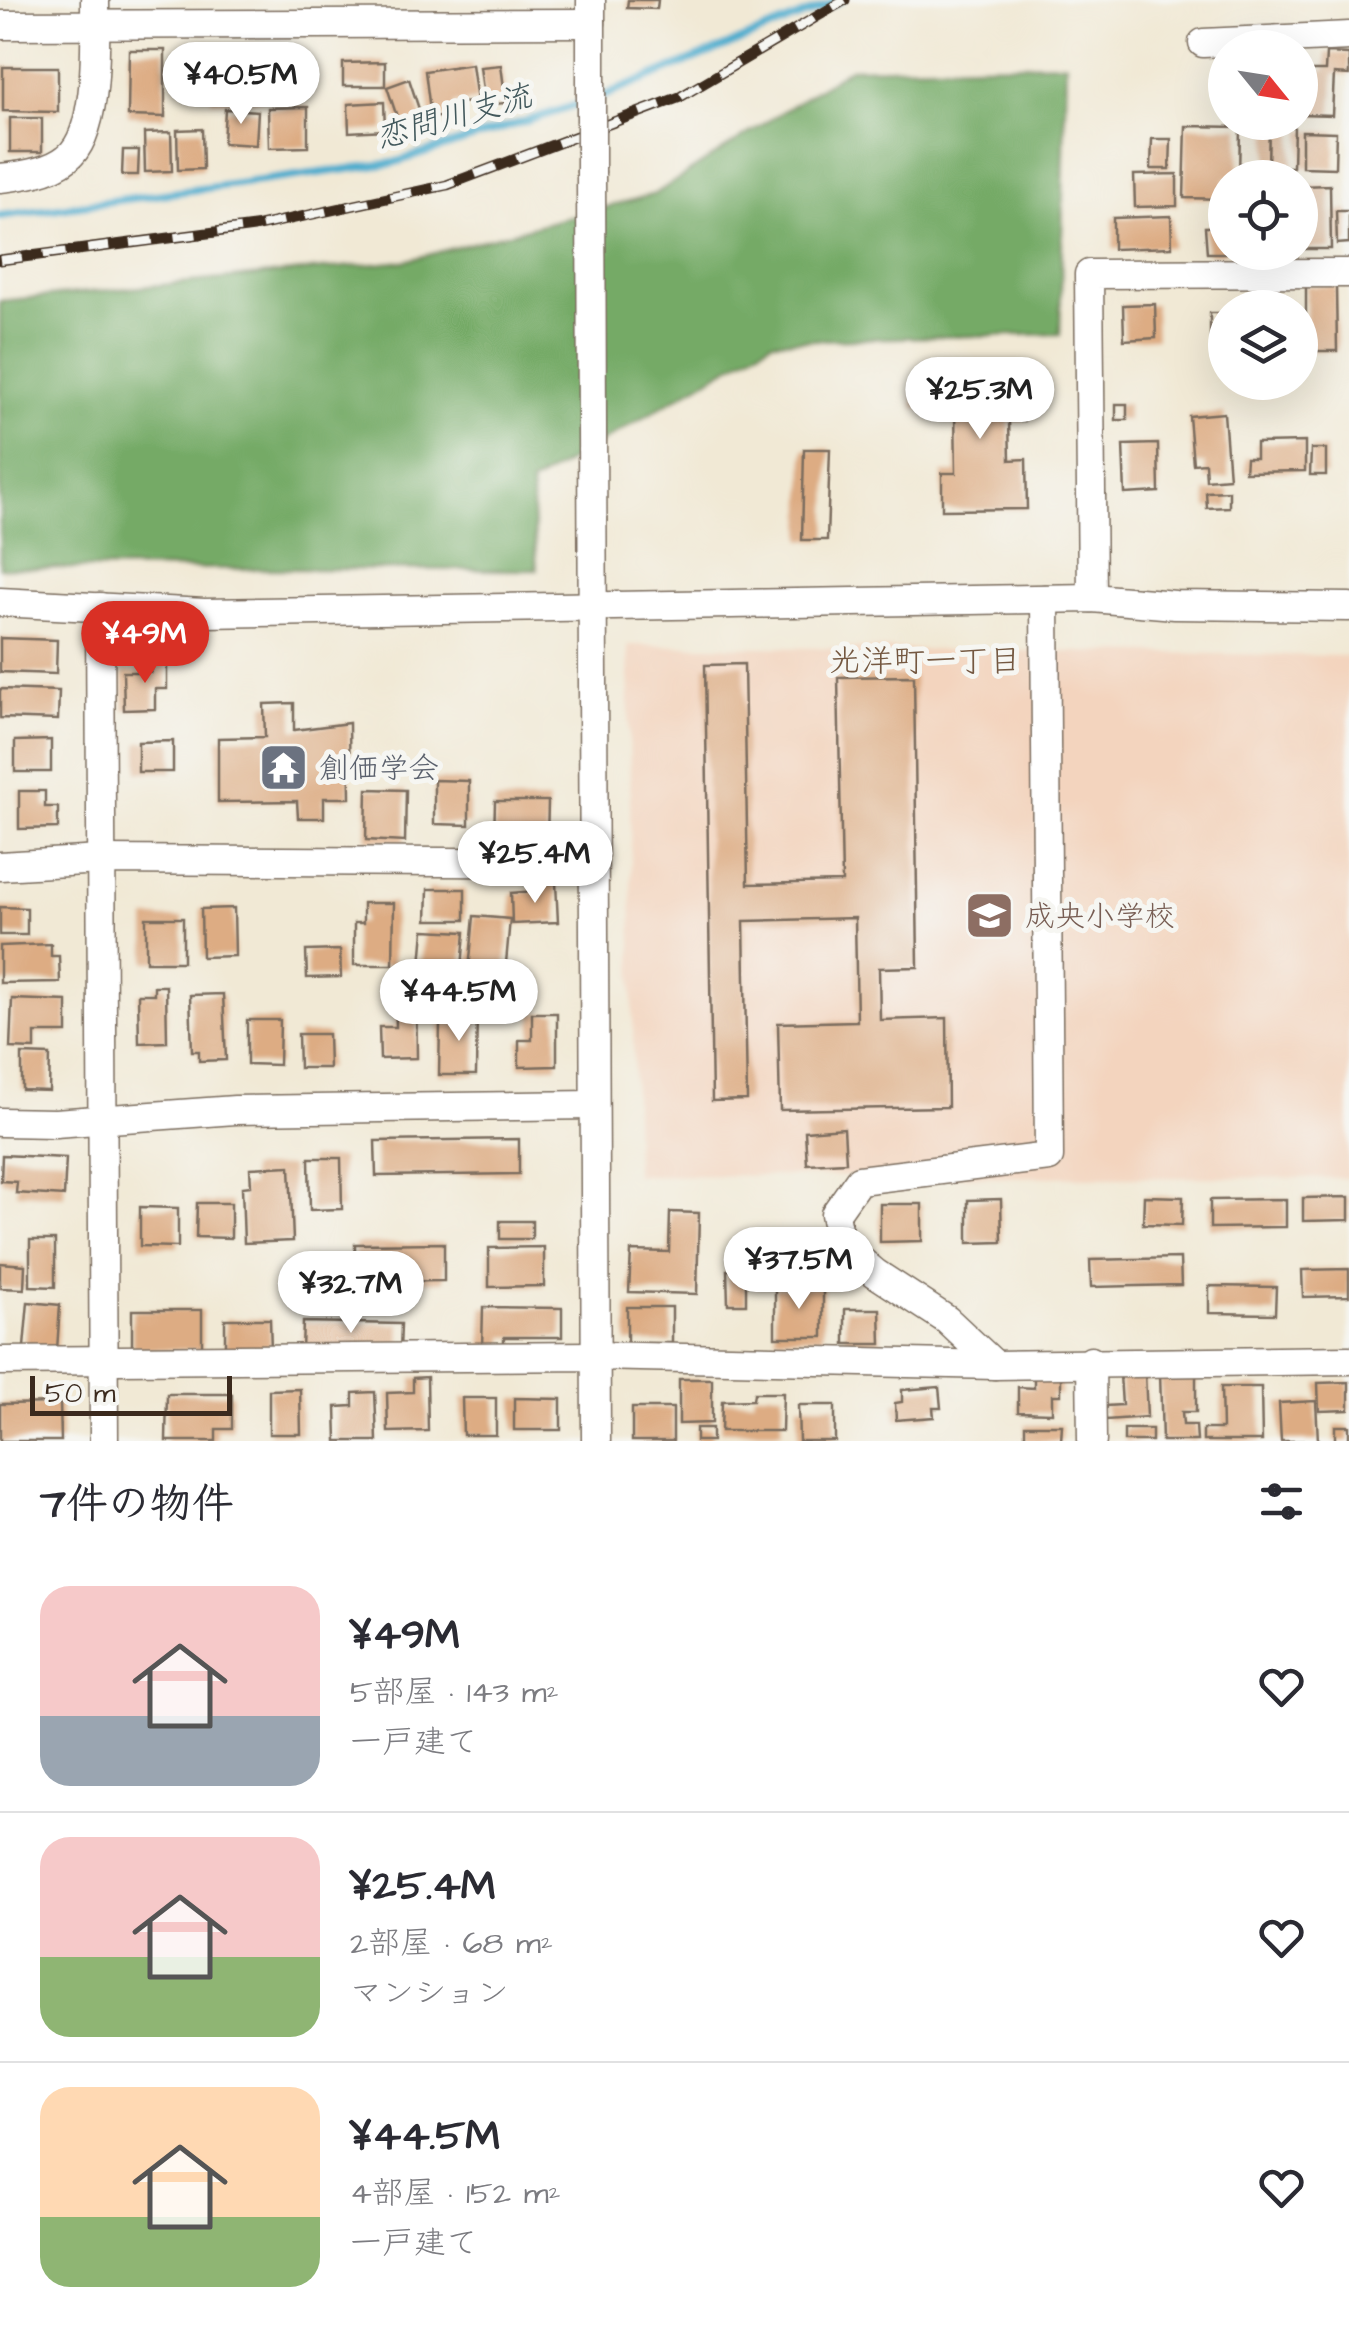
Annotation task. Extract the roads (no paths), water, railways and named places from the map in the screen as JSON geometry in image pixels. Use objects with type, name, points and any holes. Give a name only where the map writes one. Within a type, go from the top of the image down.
[{"type":"street","points":[[0,26],[95,13],[591,12],[596,1441]]},
{"type":"street","points":[[0,178],[28,175],[69,158],[90,120],[95,13]]},
{"type":"street","points":[[1203,43],[1349,36]]},
{"type":"street","points":[[1092,598],[1089,274],[1349,274]]},
{"type":"street","points":[[0,602],[204,613],[1092,598],[1175,605],[1349,607]]},
{"type":"street","points":[[995,1365],[947,1320],[875,1274],[841,1244],[835,1214],[858,1180],[1049,1157],[1045,600]]},
{"type":"street","points":[[100,607],[104,1441]]},
{"type":"street","points":[[0,866],[100,860],[592,863]]},
{"type":"street","points":[[0,1122],[234,1110],[594,1105]]},
{"type":"street","points":[[0,1360],[595,1356],[995,1365],[1091,1360],[1349,1360]]},
{"type":"street","points":[[1091,1360],[1092,1441]]},
{"type":"waterway","name":"恋問川支流","points":[[596,99],[841,0]]},
{"type":"waterway","name":"恋問川支流","points":[[0,216],[393,163],[583,103]]},
{"type":"railway","points":[[0,260],[254,227],[447,185],[680,97],[845,0]]},
{"type":"place","name":"創価学会","points":[[284,768]]},
{"type":"place","name":"成央小学校","points":[[990,916]]},
{"type":"district","name":"光洋町一丁目","points":[[925,660]]}]
